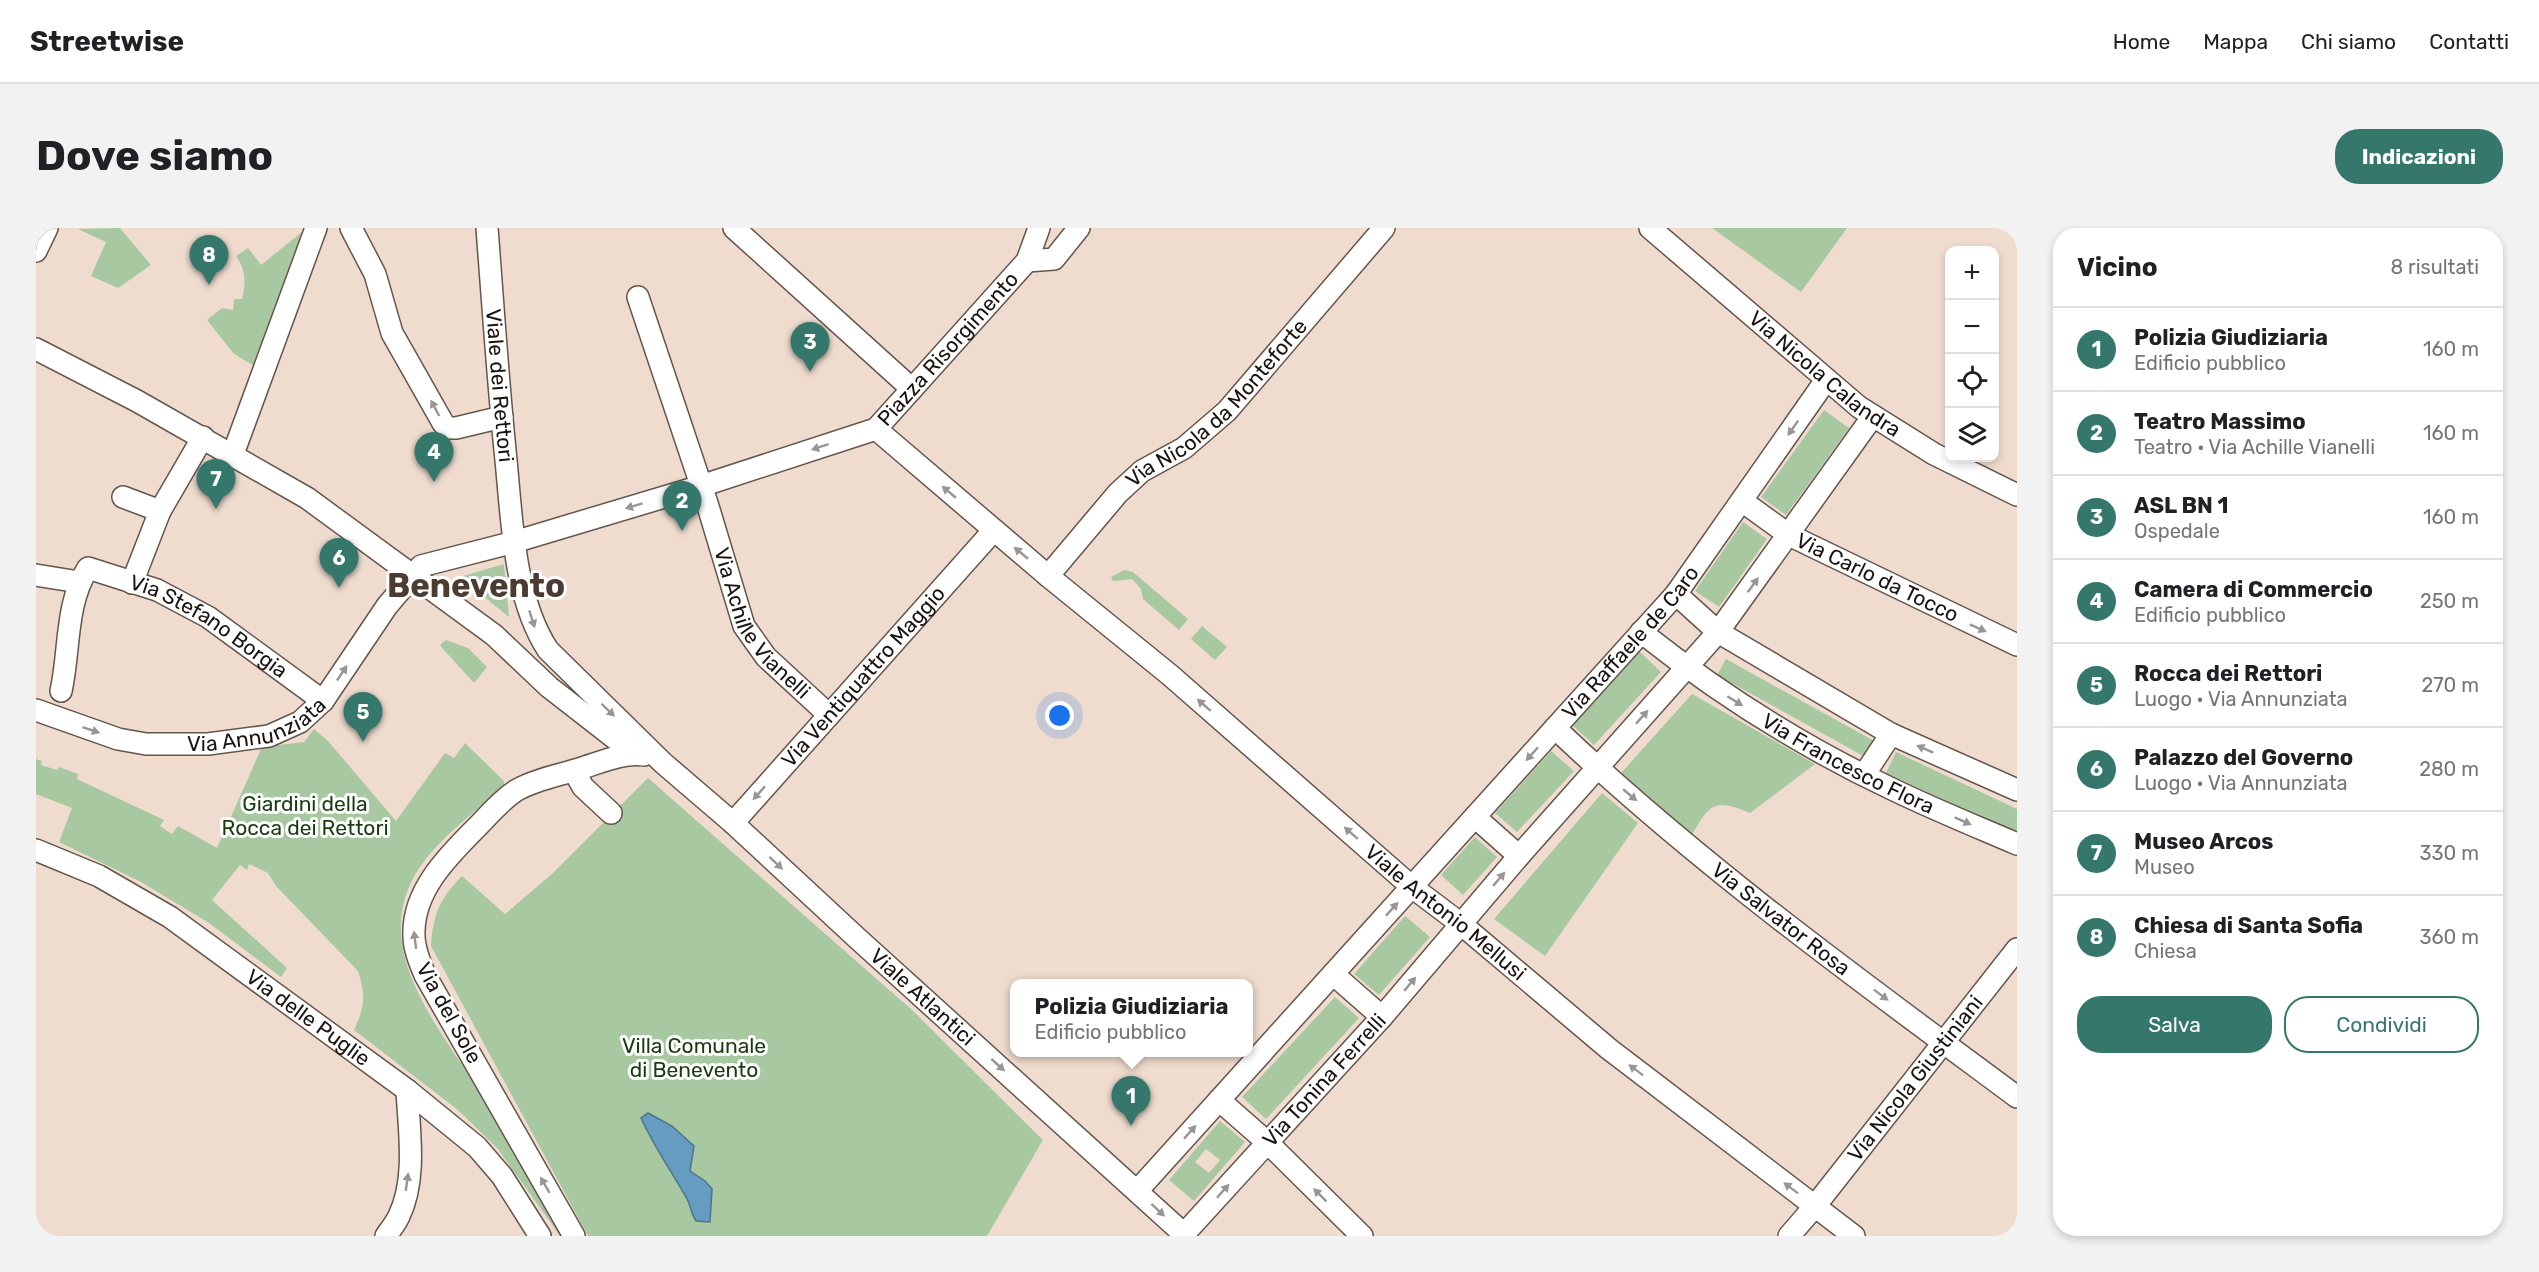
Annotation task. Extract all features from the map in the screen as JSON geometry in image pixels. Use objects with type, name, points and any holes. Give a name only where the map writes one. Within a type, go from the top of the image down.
[{"type":"street","points":[[36,251],[46,228]]},
{"type":"street","points":[[233,453],[316,228]]},
{"type":"street","points":[[351,228],[375,274],[392,333],[442,423],[447,428],[456,428],[501,417]]},
{"type":"street","name":"Viale dei Rettori","points":[[487,228],[501,417],[514,542],[529,613],[536,632],[548,650],[566,669]]},
{"type":"street","points":[[734,228],[912,389]]},
{"type":"street","name":"Piazza Risorgimento","points":[[1039,228],[1027,261],[876,429],[1048,576]]},
{"type":"street","name":"Piazza Risorgimento","points":[[1027,261],[1054,259],[1079,228]]},
{"type":"street","name":"Via Nicola da Monteforte","points":[[1048,576],[1118,493],[1142,471],[1184,448],[1227,411],[1384,228]]},
{"type":"street","name":"Via Nicola Calandra","points":[[1650,228],[1827,380],[1873,416],[1934,454],[2017,495]]},
{"type":"street","name":"Via Achille Vianelli","points":[[638,297],[701,486],[744,626],[766,657],[829,715]]},
{"type":"street","points":[[36,349],[233,453],[307,498],[494,635],[540,679],[635,754],[662,761]]},
{"type":"street","name":"Via Raffaele de Caro","points":[[1412,887],[1676,594],[1827,380]]},
{"type":"street","points":[[1461,924],[1718,632],[1873,416]]},
{"type":"street","points":[[412,574],[421,566],[514,542],[701,486],[876,429]]},
{"type":"street","points":[[132,583],[160,511],[203,437]]},
{"type":"street","points":[[123,497],[160,511]]},
{"type":"street","name":"Via Carlo da Tocco","points":[[1742,501],[1789,535],[1973,626],[2017,645]]},
{"type":"street","name":"Via Ventiquattro Maggio","points":[[734,823],[994,530]]},
{"type":"street","name":"Via Annunziata","points":[[36,710],[118,739],[146,744],[208,744],[269,736],[300,722],[323,701],[387,606],[412,574]]},
{"type":"street","name":"Via Stefano Borgia","points":[[36,575],[83,575],[132,583],[157,590],[208,617],[323,701]]},
{"type":"street","points":[[61,691],[71,615],[83,575]]},
{"type":"street","name":"Viale Antonio Mellusi","points":[[1048,576],[1170,675],[1412,887],[1461,924],[1609,1049],[1854,1236]]},
{"type":"street","points":[[1676,594],[1718,632],[1891,734],[2017,790]]},
{"type":"street","name":"Via Francesco Flora","points":[[1641,632],[1686,668],[1730,698],[1815,749],[1890,789],[2017,844]]},
{"type":"street","name":"Viale Atlantici","points":[[566,669],[662,761],[734,823],[917,1004],[1137,1191],[1185,1235]]},
{"type":"street","name":"Via Salvator Rosa","points":[[1555,728],[1596,768],[1780,920],[2017,1097]]},
{"type":"street","points":[[1864,775],[1891,734]]},
{"type":"street","name":"Via del Sole","points":[[574,1236],[425,975],[414,937],[414,920],[420,897],[432,878],[460,844],[511,794],[574,771],[635,754]]},
{"type":"street","points":[[574,771],[583,787],[611,813]]},
{"type":"street","points":[[1475,817],[1519,856]]},
{"type":"street","name":"Via delle Puglie","points":[[36,850],[99,876],[170,917],[406,1090],[477,1147],[501,1176],[540,1236]]},
{"type":"street","points":[[1137,1191],[1412,887]]},
{"type":"street","name":"Via Tonina Ferrelli","points":[[1185,1235],[1382,1017],[1461,924]]},
{"type":"street","name":"Via Nicola Giustiniani","points":[[1789,1236],[2017,950]]},
{"type":"street","points":[[1333,974],[1382,1017]]},
{"type":"street","points":[[386,1236],[399,1216],[405,1197],[408,1175],[406,1090]]},
{"type":"street","points":[[1220,1100],[1267,1142],[1362,1236]]},
{"type":"green space","points":[[120,228],[151,265],[118,288],[91,276],[106,242],[78,229]]},
{"type":"green space","points":[[307,228],[256,367],[234,354],[207,320],[222,308],[233,310],[234,299],[242,299],[244,276],[242,266],[236,256],[248,248],[261,265]]},
{"type":"green space","points":[[1712,228],[1847,228],[1801,292]]},
{"type":"green space","points":[[1824,410],[1849,428],[1786,515],[1761,497]]},
{"type":"green space","points":[[1743,522],[1767,539],[1719,607],[1695,591]]},
{"type":"green space","points":[[504,564],[509,617],[460,577]]},
{"type":"green space","points":[[1124,570],[1133,572],[1188,619],[1179,630],[1143,599],[1141,589],[1132,579],[1113,581],[1111,577]]},
{"type":"green space","points":[[1202,626],[1227,647],[1215,660],[1191,639]]},
{"type":"green space","points":[[446,640],[468,648],[487,667],[474,683],[440,645]]},
{"type":"green space","points":[[1639,651],[1661,672],[1594,745],[1572,725]]},
{"type":"green space","points":[[1726,659],[1876,742],[1867,758],[1717,675]]},
{"type":"green space","points":[[1692,694],[1815,764],[1750,813],[1729,806],[1715,806],[1704,816],[1692,835],[1621,773]]},
{"type":"green space","name":"Giardini della Rocca dei Rettori","points":[[314,729],[328,741],[396,821],[445,753],[454,758],[465,743],[504,781],[504,786],[447,836],[417,872],[405,899],[401,927],[404,954],[413,981],[426,1008],[460,1062],[468,1059],[570,1236],[560,1236],[498,1149],[458,1110],[354,1030],[363,1001],[358,971],[276,886],[268,873],[249,864],[247,870],[240,865],[212,900],[287,968],[281,977],[209,923],[141,882],[59,842],[72,808],[36,794],[36,759],[42,761],[41,765],[57,770],[59,767],[78,774],[77,779],[164,820],[160,826],[172,834],[178,826],[217,848],[262,747],[304,742]]},
{"type":"green space","points":[[1551,751],[1574,771],[1517,832],[1495,813]]},
{"type":"green space","points":[[1896,752],[2017,809],[2017,834],[1886,773]]},
{"type":"green space","name":"Villa Comunale di Benevento","points":[[648,778],[912,1010],[1043,1140],[987,1236],[588,1236],[431,946],[432,935],[443,899],[462,876],[505,914],[553,873]]},
{"type":"green space","points":[[1602,793],[1638,823],[1545,956],[1494,919]]},
{"type":"green space","points":[[1475,837],[1497,857],[1463,895],[1441,875]]},
{"type":"green space","points":[[1405,916],[1430,937],[1379,995],[1354,974]]},
{"type":"green space","points":[[1335,997],[1359,1018],[1266,1119],[1242,1097]]},
{"type":"green space","points":[[1220,1121],[1245,1142],[1194,1201],[1169,1180]],"holes":[[[1206,1149],[1220,1160],[1209,1173],[1195,1162]]]},
{"type":"water","points":[[648,1113],[672,1126],[694,1146],[690,1171],[712,1189],[710,1222],[696,1221],[694,1218],[687,1199],[641,1118]]},
{"type":"place","name":"Chiesa di Santa Sofia","points":[[209,285]]},
{"type":"place","name":"ASL BN 1","points":[[810,372]]},
{"type":"place","name":"Camera di Commercio","points":[[434,482]]},
{"type":"place","name":"Museo Arcos","points":[[216,509]]},
{"type":"place","name":"Teatro Massimo","points":[[682,531]]},
{"type":"place","name":"Palazzo del Governo","points":[[339,588]]},
{"type":"place","name":"Rocca dei Rettori","points":[[363,742]]},
{"type":"place","name":"Polizia Giudiziaria","points":[[1131,1126]]},
{"type":"district","name":"Benevento","points":[[476,585]]}]
